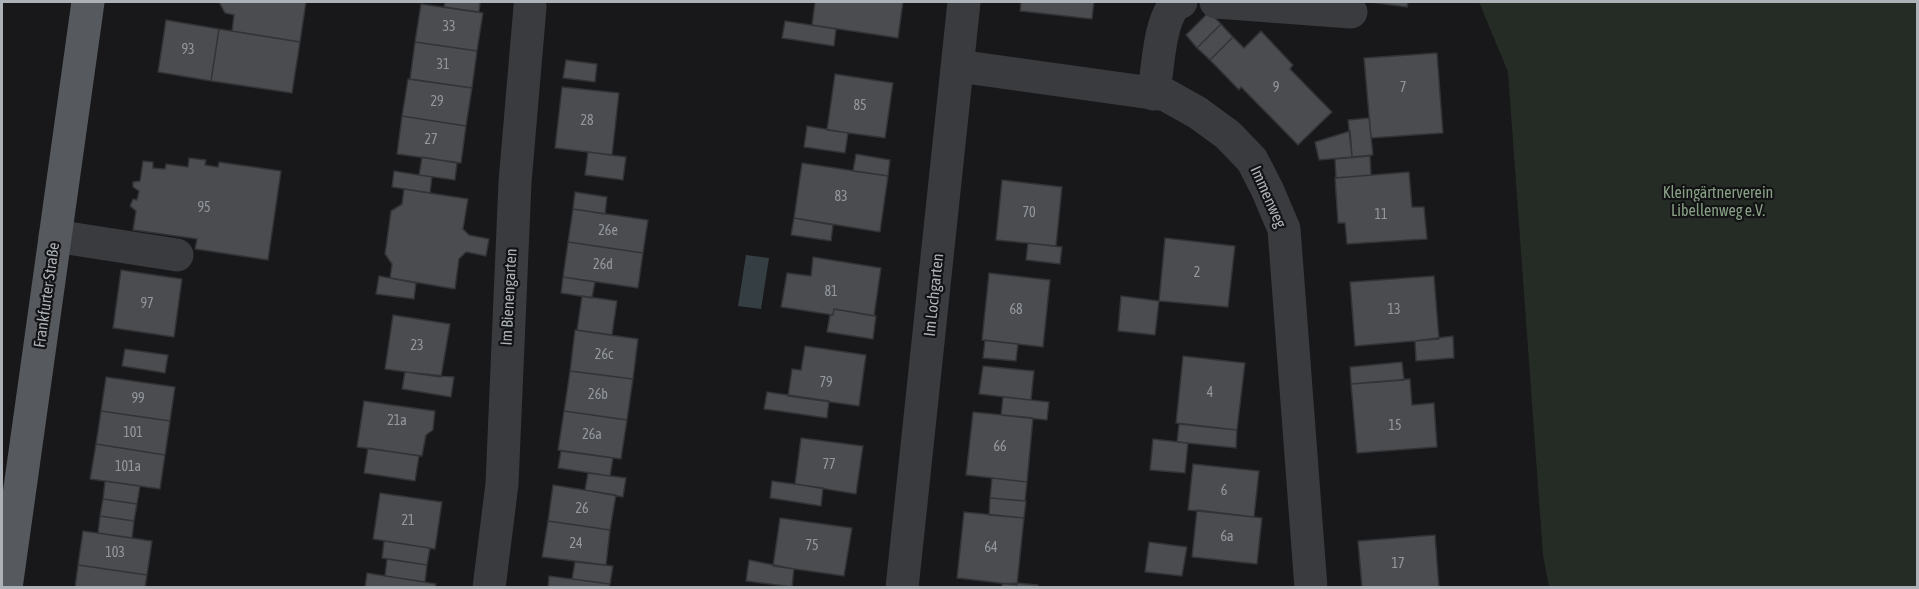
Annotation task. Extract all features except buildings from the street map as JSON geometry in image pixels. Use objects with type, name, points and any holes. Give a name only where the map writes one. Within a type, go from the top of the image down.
[{"type":"main road","name":"Frankfurter Straße","points":[[6,588],[6,554],[56,236],[88,2]]},
{"type":"street","name":"Im Lochgarten","points":[[902,588],[964,2]]},
{"type":"street","points":[[1154,94],[1167,14],[1176,3],[1181,2]]},
{"type":"street","points":[[1216,2],[1351,12]]},
{"type":"street","name":"Im Bienengarten","points":[[489,588],[501,484],[515,182],[530,7]]},
{"type":"street","name":"Immenweg","points":[[958,66],[1166,95],[1198,112],[1228,135],[1252,160],[1284,229],[1311,588]]},
{"type":"street","points":[[56,236],[177,255]]},
{"type":"green space","name":"Kleingärtnerverein Libellenweg e.V.","points":[[1479,2],[1917,2],[1917,587],[1549,587],[1543,555],[1508,72]]},
{"type":"shaded area","points":[[746,255],[769,258],[761,309],[738,306]]}]
